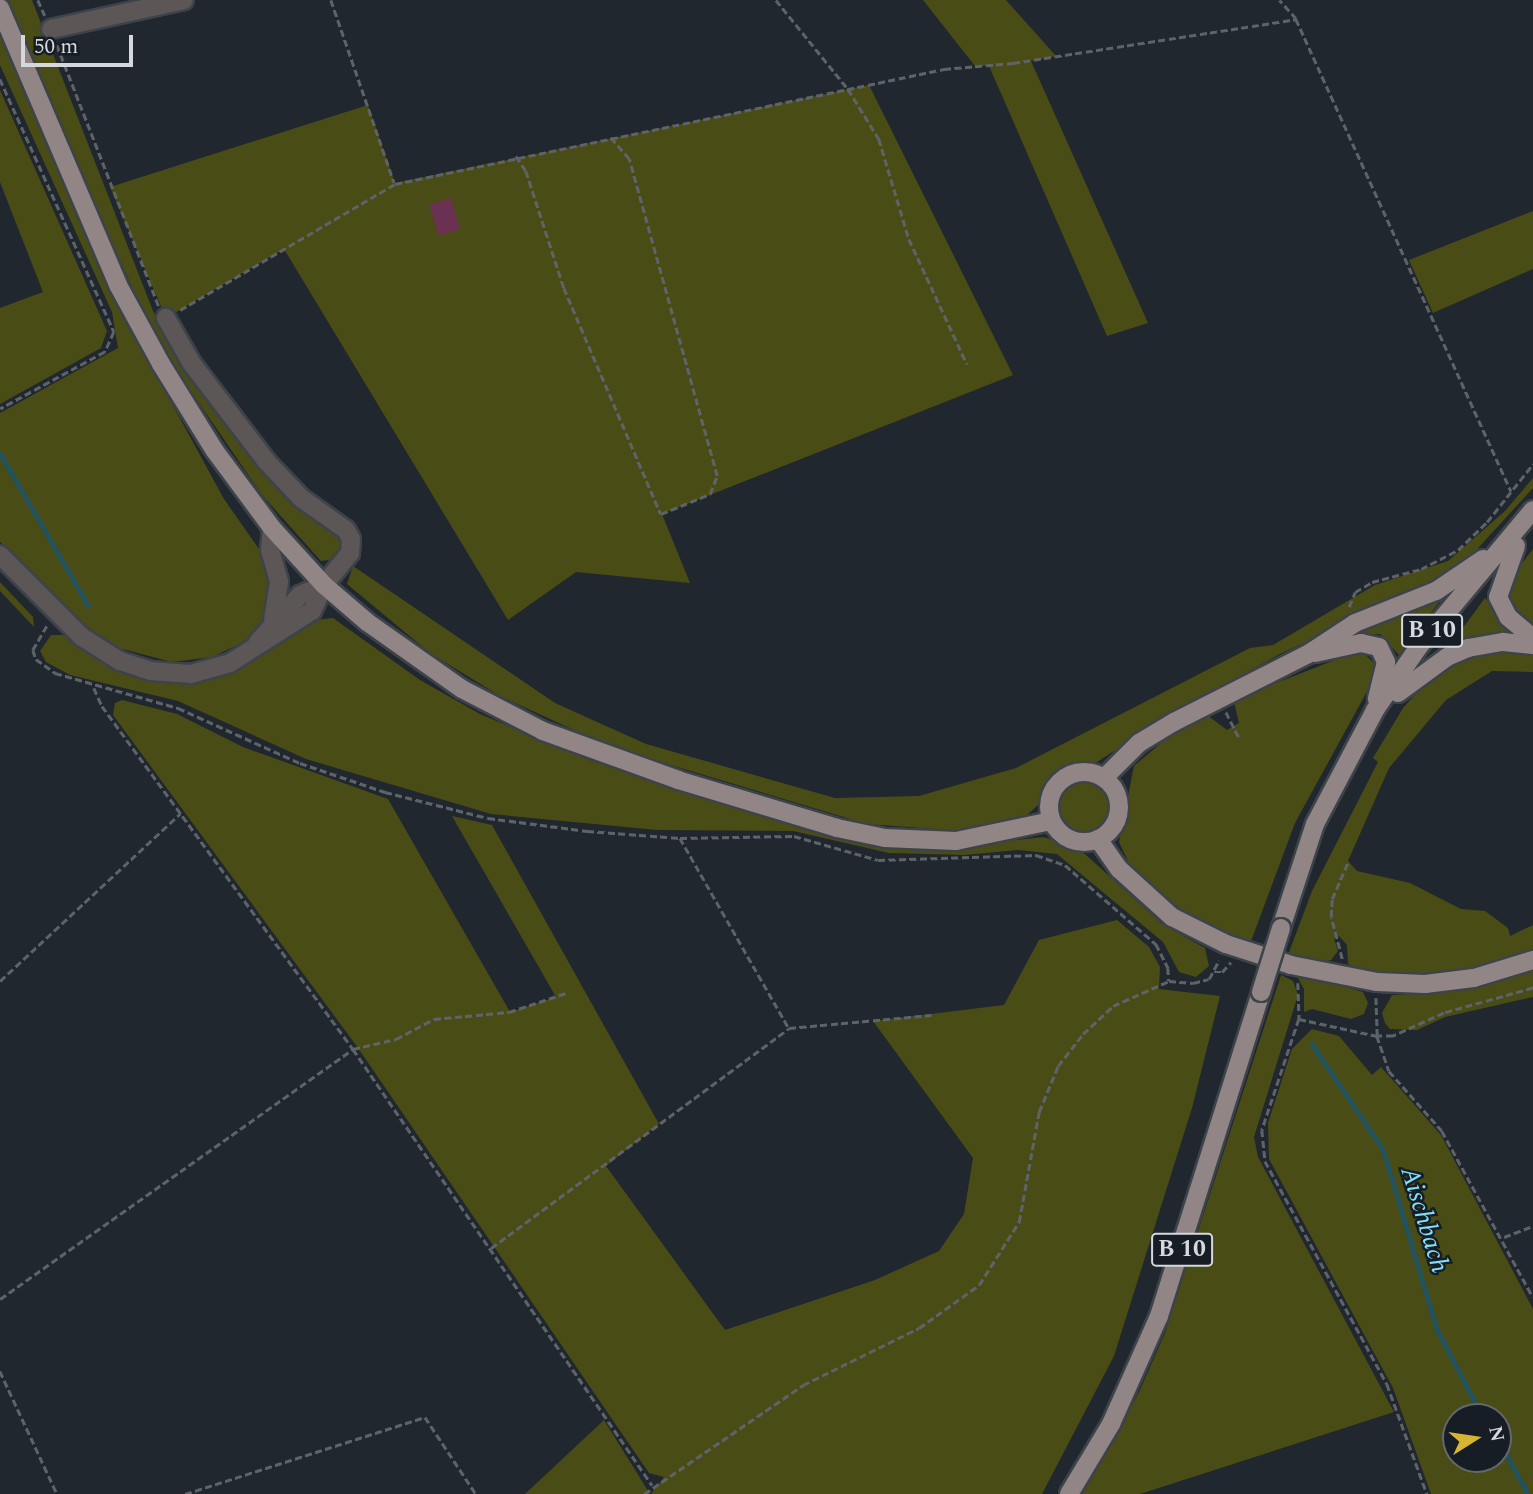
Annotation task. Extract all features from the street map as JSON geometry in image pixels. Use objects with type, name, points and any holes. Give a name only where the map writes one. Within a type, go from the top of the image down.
[{"type":"main road","points":[[0,8],[82,205],[143,332],[215,451],[272,528],[324,584],[427,667],[497,710],[678,780],[837,828],[885,838],[973,839],[1051,821]]},
{"type":"main road","name":"B 10","points":[[1069,1494],[1111,1424],[1159,1316],[1315,824],[1376,710],[1420,645],[1533,510]]},
{"type":"main road","name":"B 10","points":[[1295,885],[1398,693],[1533,527]]},
{"type":"main road","points":[[1516,546],[1498,597],[1508,617],[1533,638]]},
{"type":"main road","points":[[1104,778],[1139,744],[1219,698],[1308,654],[1355,623],[1436,591],[1478,561],[1494,556]]},
{"type":"main road","points":[[1308,654],[1361,643],[1379,647],[1387,662],[1376,710]]},
{"type":"main road","points":[[1398,693],[1447,657],[1468,648],[1495,643],[1533,645]]},
{"type":"main road","points":[[1078,772],[1104,778],[1118,798],[1118,814],[1098,839],[1071,840],[1051,821],[1051,794],[1062,779],[1078,772]]},
{"type":"main road","points":[[1098,839],[1119,870],[1151,902],[1198,932],[1291,965],[1377,982],[1451,982],[1533,960]]},
{"type":"street","points":[[51,29],[184,0]]},
{"type":"street","points":[[0,555],[60,616],[100,650],[150,671],[191,674],[249,653],[312,611],[324,584],[350,553],[346,530],[301,498],[267,462],[192,364],[166,318]]},
{"type":"street","points":[[272,528],[270,550],[279,582],[272,623]]},
{"type":"street","points":[[249,653],[272,623],[300,595],[324,584]]},
{"type":"path","points":[[38,0],[97,156],[166,318],[395,184],[608,136],[944,69],[1013,63],[1296,19]]},
{"type":"path","points":[[331,0],[395,184]]},
{"type":"path","points":[[776,0],[848,89],[879,139],[909,239],[967,365]]},
{"type":"path","points":[[1279,0],[1296,19],[1511,491]]},
{"type":"path","points":[[0,79],[114,332],[105,352],[0,409]]},
{"type":"path","points":[[516,156],[526,171],[564,288],[661,514],[710,494],[717,476],[629,159],[608,136]]},
{"type":"path","points":[[1355,623],[1348,603],[1356,592],[1445,560],[1487,522],[1533,464]]},
{"type":"path","points":[[60,616],[35,642],[36,659],[55,673],[93,687],[178,708],[300,763],[449,809],[587,831],[680,838],[794,836],[878,860],[945,861],[1017,855],[1052,859],[1082,878],[1156,944],[1166,961],[1169,981]]},
{"type":"path","points":[[93,687],[102,706],[353,1049],[652,1485]]},
{"type":"path","points":[[1219,698],[1239,737]]},
{"type":"path","points":[[0,981],[180,814]]},
{"type":"path","points":[[680,838],[789,1028]]},
{"type":"path","points":[[1338,939],[1332,899],[1348,862]]},
{"type":"path","points":[[644,1494],[652,1485],[803,1385],[919,1328],[979,1285],[1019,1222],[1039,1112],[1058,1066],[1083,1034],[1113,1006],[1169,981],[1193,983],[1209,979],[1226,944]]},
{"type":"path","points":[[1377,982],[1377,1036],[1389,1071],[1442,1131],[1504,1237],[1533,1297]]},
{"type":"path","points":[[1427,1494],[1387,1384],[1279,1188],[1262,1145],[1268,1107],[1299,1019],[1377,1036],[1393,1036],[1444,1013],[1533,988]]},
{"type":"path","points":[[0,1298],[353,1049],[396,1039],[434,1019],[509,1012],[566,993]]},
{"type":"path","points":[[491,1248],[789,1028],[932,1015]]},
{"type":"path","points":[[1504,1237],[1533,1226]]},
{"type":"path","points":[[0,1371],[57,1494]]},
{"type":"path","points":[[185,1494],[425,1417],[476,1494]]},
{"type":"shaded area","points":[[6,0],[32,0],[153,311],[169,339],[335,529],[343,544],[335,559],[321,561],[262,495],[160,346],[88,193]]},
{"type":"shaded area","points":[[923,0],[1006,0],[1056,56],[1031,61],[1148,323],[1107,336],[989,66],[975,66]]},
{"type":"shaded area","points":[[0,35],[111,292],[224,499],[266,559],[273,581],[269,612],[248,640],[212,657],[172,662],[115,647],[67,611],[0,542],[0,413],[118,348],[112,312],[0,65]]},
{"type":"shaded area","points":[[869,85],[1013,375],[662,514],[690,583],[576,572],[508,620],[284,249],[166,318],[110,187],[368,105],[395,183]]},
{"type":"shaded area","points":[[0,90],[107,331],[101,348],[0,404],[0,308],[43,292],[0,182]]},
{"type":"shaded area","points":[[1533,211],[1533,269],[1433,313],[1409,260]]},
{"type":"shaded area","points":[[1533,478],[1533,488],[1469,558],[1438,581],[1280,654],[1171,714],[1097,762],[1066,767],[1052,777],[1037,806],[1027,815],[961,831],[867,824],[611,747],[500,696],[430,653],[347,584],[353,566],[555,703],[646,744],[835,798],[919,796],[1016,768],[1250,648],[1273,645],[1375,585],[1448,561],[1505,511]]},
{"type":"shaded area","points":[[1533,549],[1533,628],[1514,612],[1507,593],[1513,575]]},
{"type":"shaded area","points":[[0,582],[33,617],[34,627],[0,591]]},
{"type":"shaded area","points":[[1443,597],[1399,655],[1380,634],[1350,635]]},
{"type":"shaded area","points":[[1485,598],[1514,636],[1483,636],[1448,648]]},
{"type":"shaded area","points":[[333,618],[420,680],[480,714],[589,760],[754,813],[889,847],[923,850],[1043,837],[1054,840],[1085,854],[1162,924],[1205,948],[1209,966],[1196,977],[1179,972],[1163,942],[1057,854],[1018,850],[964,855],[889,853],[793,831],[657,830],[491,814],[306,759],[178,701],[70,675],[46,662],[40,651],[51,635],[63,635],[118,670],[148,680],[191,683],[237,670],[314,620]]},
{"type":"shaded area","points":[[1508,649],[1533,656],[1533,672],[1492,671],[1446,700],[1389,768],[1348,861],[1357,871],[1410,883],[1461,909],[1485,911],[1508,928],[1510,936],[1533,925],[1533,949],[1483,967],[1409,976],[1361,971],[1348,964],[1347,945],[1339,936],[1334,938],[1338,951],[1331,960],[1321,963],[1288,955],[1312,891],[1378,762],[1373,758],[1403,708],[1435,672],[1468,654]]},
{"type":"shaded area","points":[[1360,650],[1374,663],[1370,686],[1295,823],[1250,944],[1183,913],[1156,894],[1133,872],[1119,842],[1134,766],[1168,737],[1207,715],[1227,730],[1239,723],[1234,702],[1241,697]]},
{"type":"shaded area","points":[[122,700],[177,714],[243,747],[388,799],[510,1012],[556,997],[452,816],[492,825],[659,1124],[606,1166],[725,1330],[875,1280],[939,1251],[964,1214],[973,1158],[873,1021],[1004,1005],[1039,940],[1117,920],[1149,947],[1160,967],[1159,989],[1220,996],[1192,1108],[1114,1356],[1042,1494],[651,1494],[664,1477],[649,1473],[358,1048],[113,715],[115,703]]},
{"type":"shaded area","points":[[1084,780],[1103,788],[1111,807],[1103,826],[1084,834],[1065,826],[1057,807],[1065,788]]},
{"type":"shaded area","points":[[1533,969],[1533,997],[1445,1017],[1417,1030],[1390,1029],[1385,1023],[1382,1013],[1392,995],[1445,992]]},
{"type":"shaded area","points":[[1295,973],[1363,992],[1368,1003],[1364,1014],[1351,1019],[1312,1009],[1304,1012],[1304,989]]},
{"type":"shaded area","points":[[1281,975],[1293,981],[1298,995],[1254,1137],[1258,1157],[1394,1412],[1140,1494],[1082,1494],[1139,1392],[1165,1333]]},
{"type":"shaded area","points":[[1312,1029],[1339,1036],[1372,1075],[1381,1067],[1441,1135],[1533,1309],[1533,1494],[1431,1494],[1393,1388],[1269,1159],[1268,1123],[1292,1049]]},
{"type":"shaded area","points":[[604,1420],[650,1494],[525,1494]]},
{"type":"building","points":[[451,198],[460,229],[439,236],[429,205]]},
{"type":"waterway","points":[[0,453],[88,605]]},
{"type":"waterway","name":"Aischbach","points":[[1312,1044],[1383,1149],[1437,1329],[1476,1403]]},
{"type":"waterway","name":"Aischbach","points":[[1512,1465],[1528,1494]]}]
